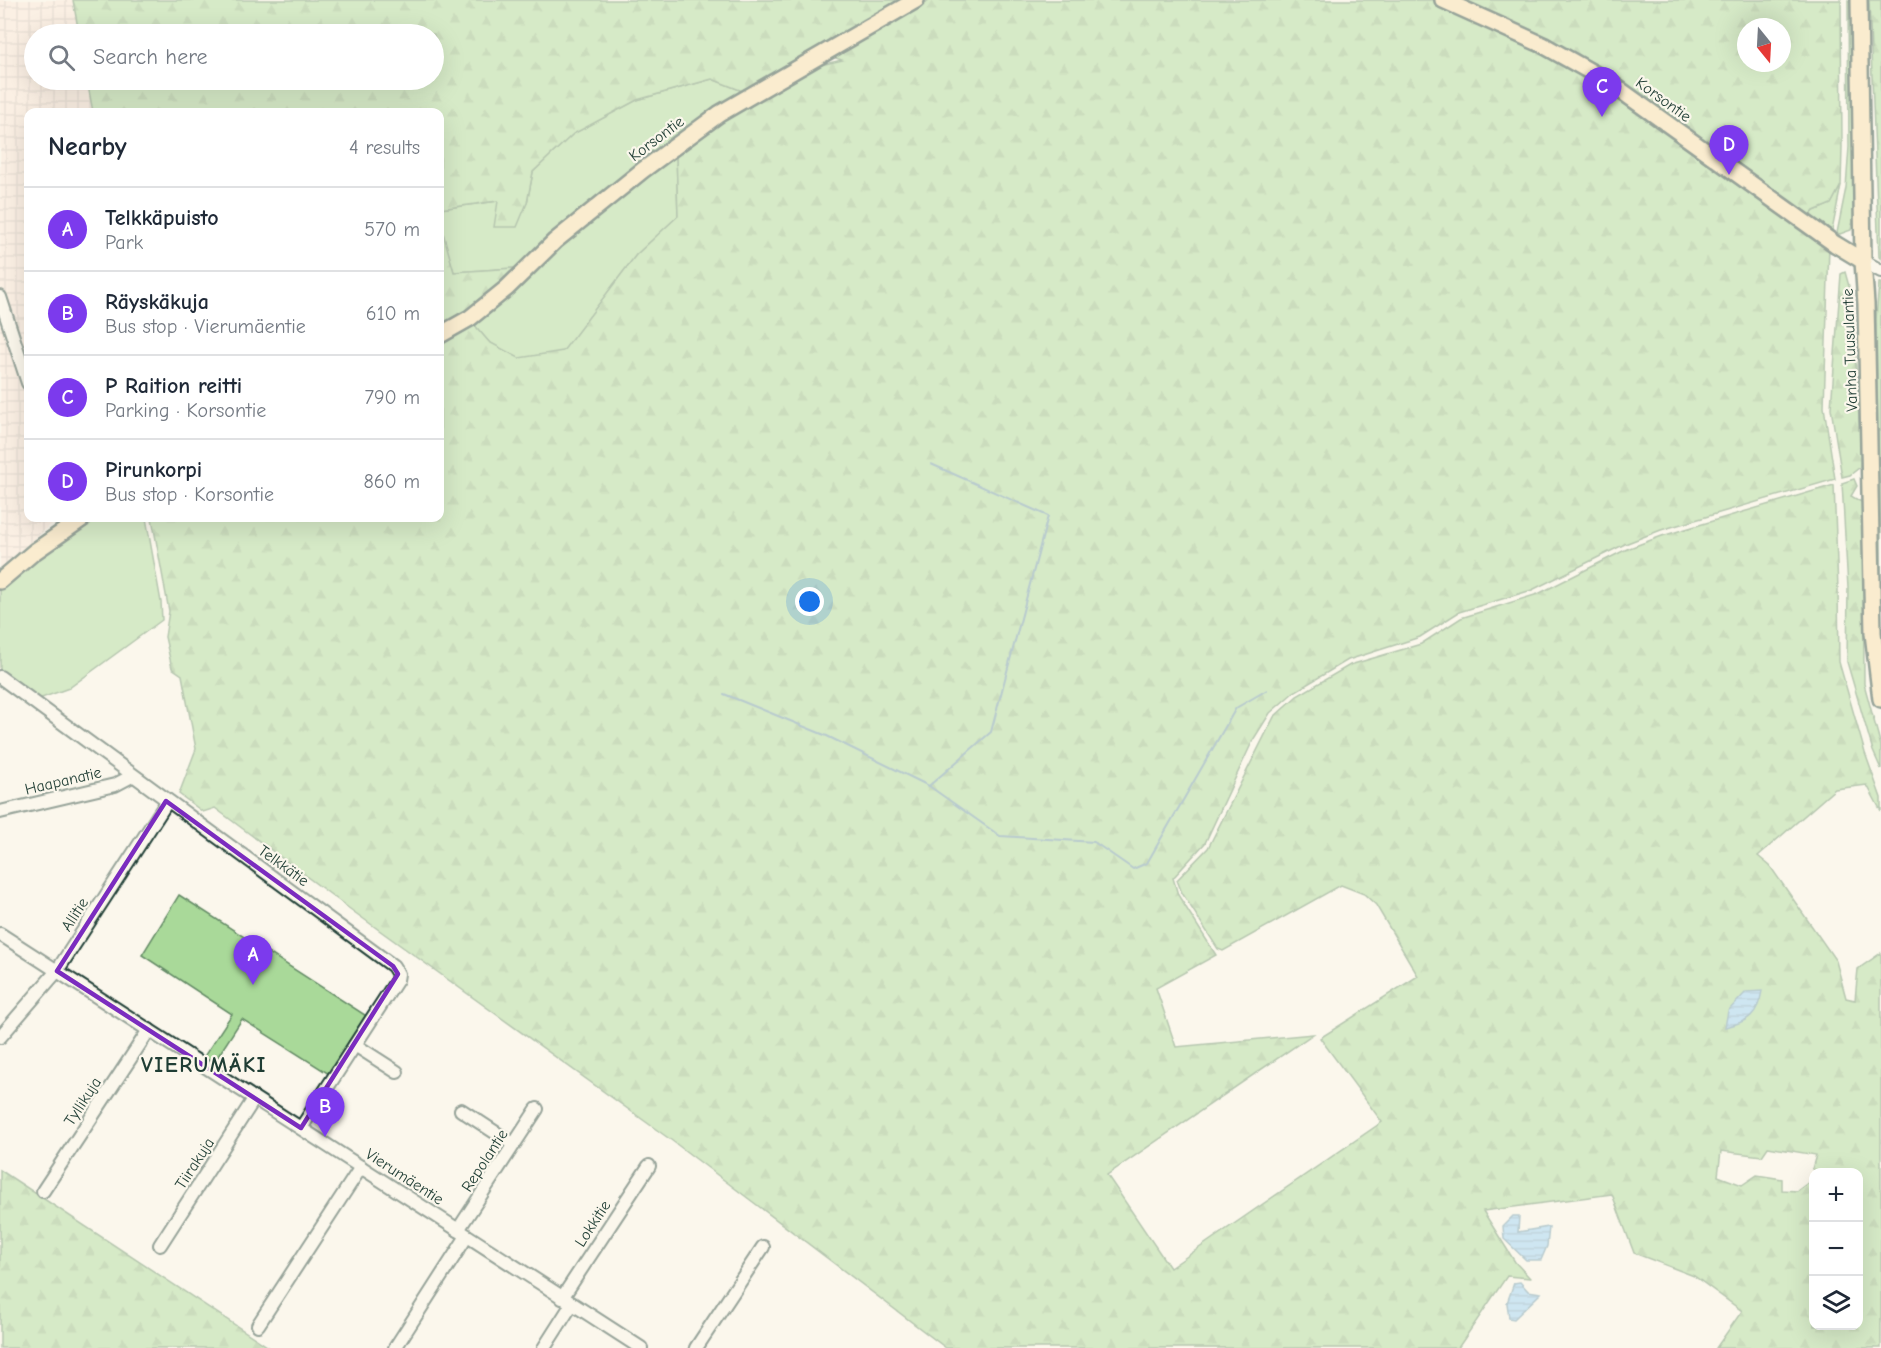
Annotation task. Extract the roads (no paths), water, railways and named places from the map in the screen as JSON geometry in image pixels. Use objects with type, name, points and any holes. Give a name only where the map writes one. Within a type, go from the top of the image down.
[{"type":"main road","name":"Korsontie","points":[[444,333],[470,318],[507,288],[564,234],[643,170],[719,114],[916,0]]},
{"type":"main road","name":"Korsontie","points":[[1443,0],[1543,45],[1609,82],[1835,244],[1863,261]]},
{"type":"main road","name":"Vanha Tuusulantie","points":[[1859,0],[1873,633],[1881,699]]},
{"type":"main road","points":[[0,581],[73,522]]},
{"type":"street","name":"Korsontie","points":[[1863,261],[1881,271]]},
{"type":"street","points":[[0,297],[24,371]]},
{"type":"street","name":"Telkkätie","points":[[0,677],[393,966],[398,974],[397,980],[301,1128]]},
{"type":"street","name":"Haapanatie","points":[[0,812],[115,785],[132,776]]},
{"type":"street","name":"Allitie","points":[[0,1037],[57,971],[166,801]]},
{"type":"street","name":"Vierumäentie","points":[[0,934],[641,1348]]},
{"type":"street","name":"Tyllikuja","points":[[43,1191],[149,1029]]},
{"type":"street","points":[[355,1045],[397,1072]]},
{"type":"street","name":"Tiirakuja","points":[[160,1245],[254,1099]]},
{"type":"street","name":"Repolantie","points":[[395,1348],[513,1144],[537,1109]]},
{"type":"street","points":[[461,1110],[513,1144]]},
{"type":"street","name":"Lokkitie","points":[[544,1348],[567,1301],[649,1166]]},
{"type":"street","points":[[258,1325],[361,1167]]},
{"type":"street","points":[[696,1348],[763,1246]]},
{"type":"water","points":[[1762,991],[1758,1006],[1751,1016],[1740,1023],[1725,1027],[1728,1011],[1746,992]]},
{"type":"water","points":[[1513,1216],[1519,1216],[1518,1232],[1549,1227],[1547,1246],[1541,1260],[1526,1260],[1504,1239],[1503,1226]]},
{"type":"water","points":[[1520,1282],[1528,1291],[1541,1293],[1514,1319],[1509,1318],[1507,1303],[1514,1283]]},
{"type":"waterway","points":[[930,785],[991,732],[1048,516],[931,464]]},
{"type":"waterway","points":[[724,694],[827,736],[929,786],[1000,836],[1094,842],[1133,869],[1147,863],[1236,708],[1267,690]]},
{"type":"place","name":"P Raition reitti","points":[[1602,117]]},
{"type":"place","name":"Pirunkorpi","points":[[1729,175]]},
{"type":"place","name":"Telkkäpuisto","points":[[253,985]]},
{"type":"place","name":"Räyskäkuja","points":[[325,1137]]},
{"type":"district","name":"VIERUMÄKI","points":[[204,1064]]}]
